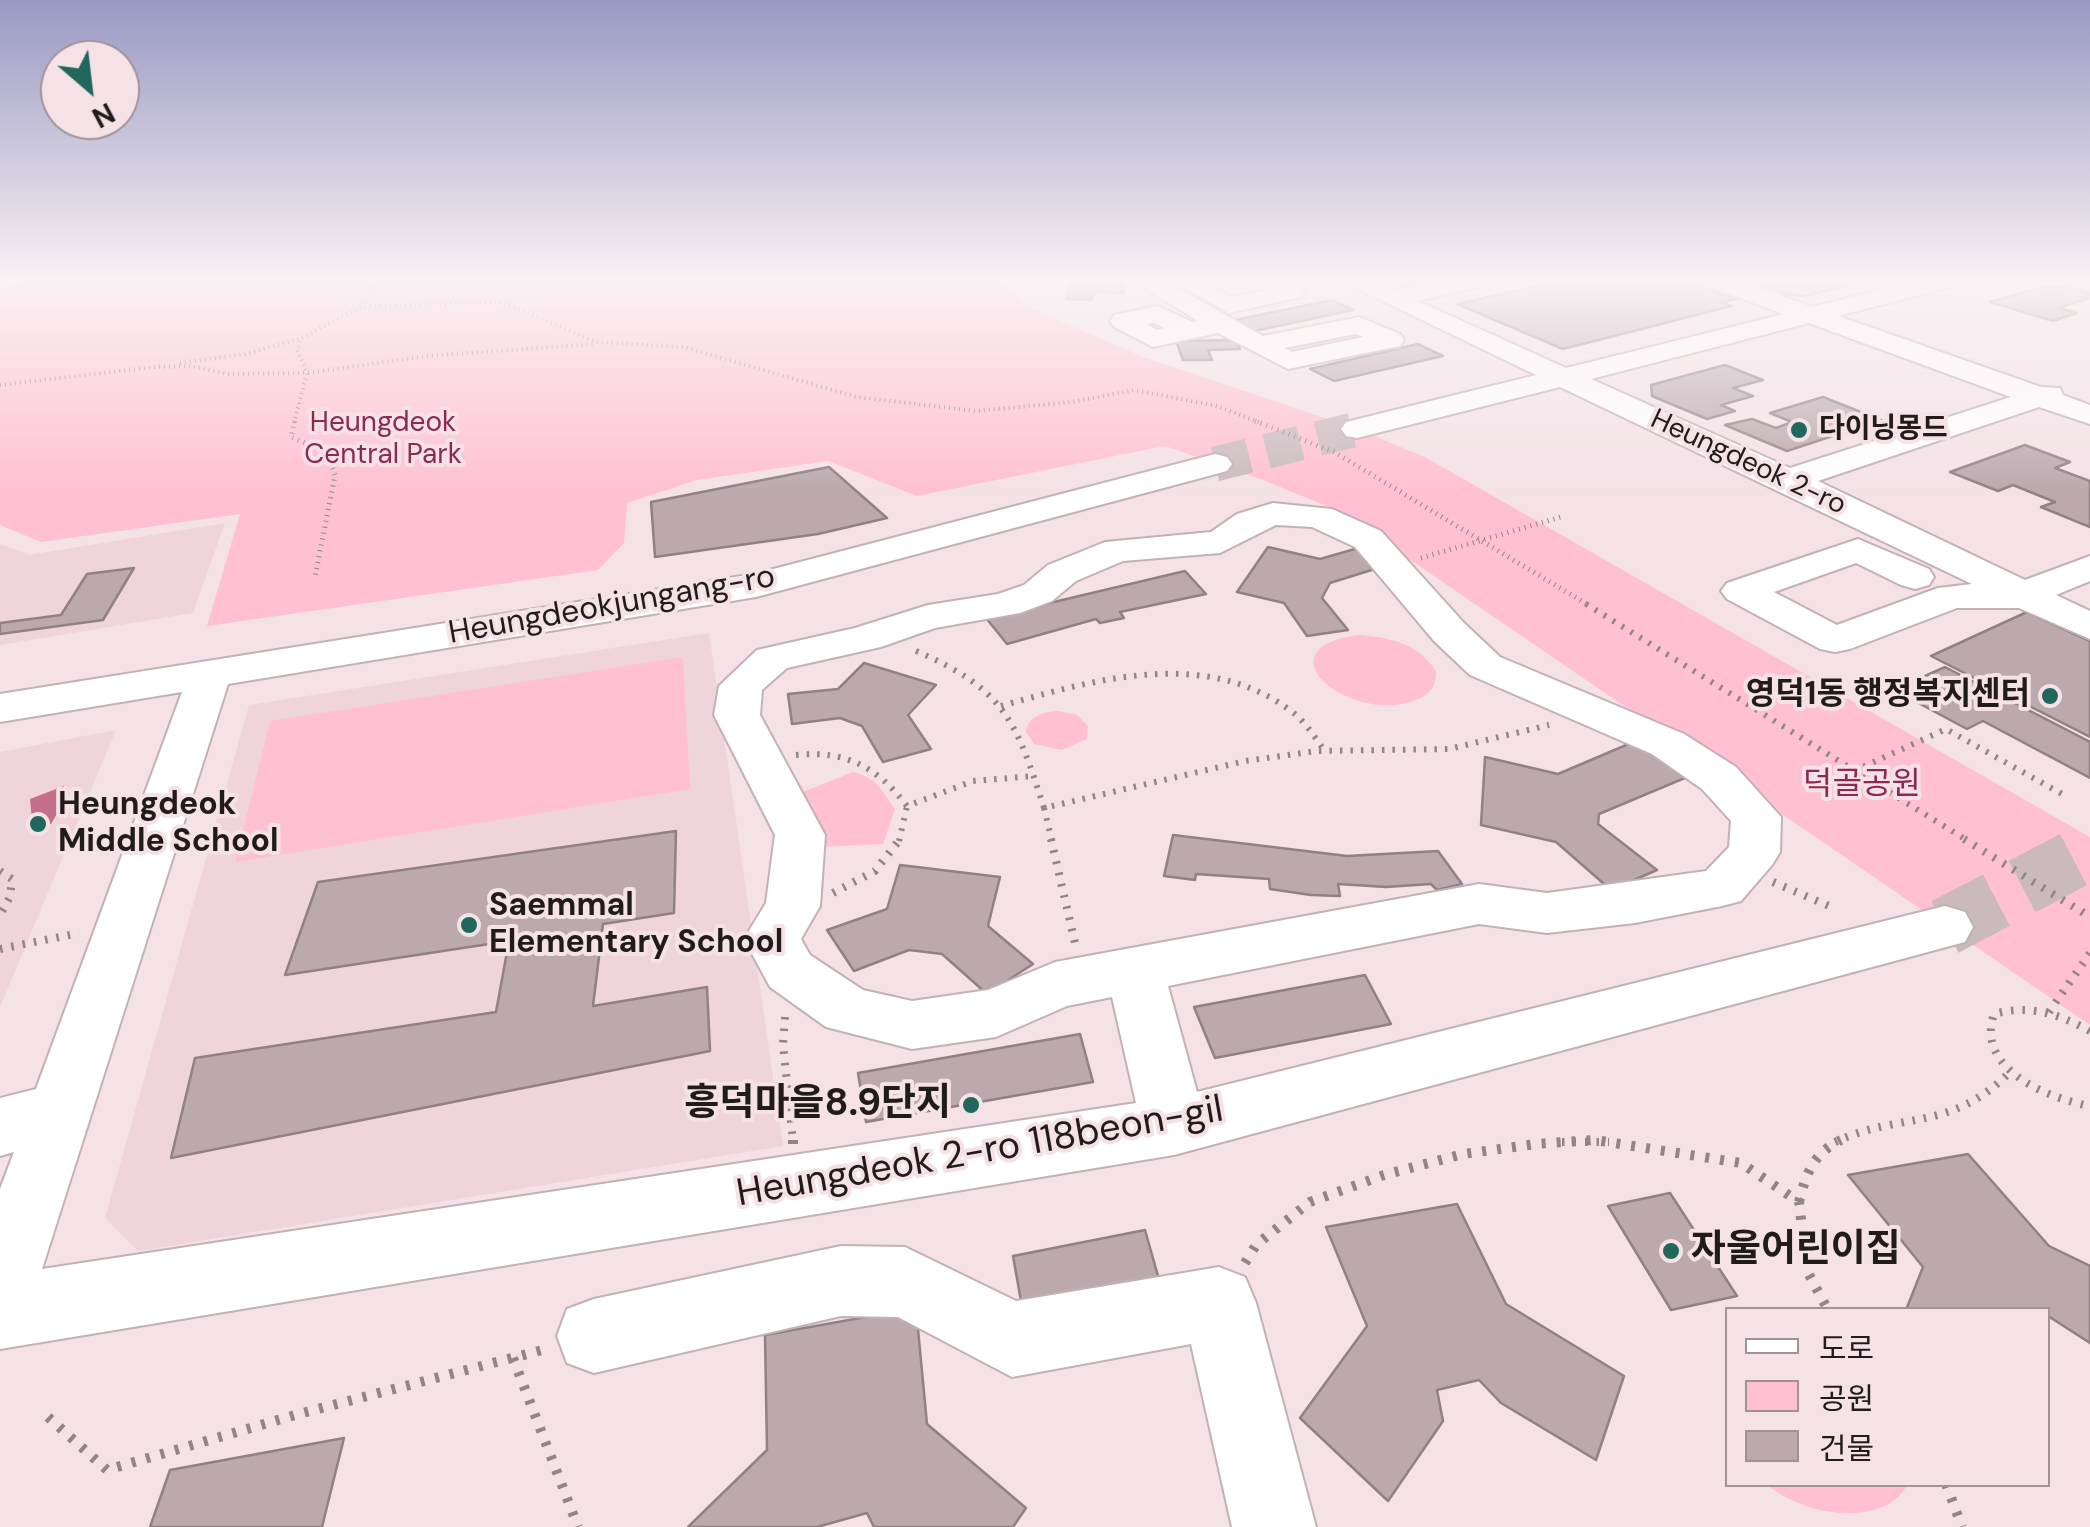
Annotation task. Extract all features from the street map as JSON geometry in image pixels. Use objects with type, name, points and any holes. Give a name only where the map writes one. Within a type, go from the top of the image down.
[{"type":"street","name":"Heungdeok 2-ro","points":[[1506,350],[1788,480],[2090,627]]},
{"type":"street","points":[[1357,429],[1670,350]]},
{"type":"street","points":[[1911,350],[2090,415]]},
{"type":"street","points":[[1788,480],[2090,380]]},
{"type":"street","name":"Heungdeokjungang-ro","points":[[0,708],[756,584],[1214,464]]},
{"type":"street","points":[[1273,514],[1319,518],[1368,538],[1393,566],[1439,621],[1485,666],[1668,744],[1719,778],[1756,817],[1754,852],[1722,887],[1636,903],[1547,913],[1478,904],[1055,986],[996,1013],[912,1025],[847,1010],[790,971],[772,940],[793,906],[800,836],[738,714],[741,686],[772,658],[866,638],[928,617],[1006,604],[1038,593],[1062,572],[1118,550],[1220,542],[1250,522],[1273,514]]},
{"type":"street","points":[[1952,596],[2022,596],[2090,566]]},
{"type":"street","points":[[0,1288],[210,674]]},
{"type":"street","name":"Heungdeok 2-ro 118beon-gil","points":[[0,1312],[1174,1126],[1945,927]]},
{"type":"street","points":[[1109,976],[1174,1126]]},
{"type":"street","points":[[0,1127],[60,1111]]},
{"type":"street","points":[[594,1336],[842,1281],[905,1282],[1012,1339],[1218,1303],[1274,1527]]},
{"type":"path","points":[[0,386],[258,350]]},
{"type":"path","points":[[297,350],[307,373],[291,438],[326,452],[335,474],[315,577]]},
{"type":"path","points":[[159,366],[191,366],[228,374],[307,373],[426,356],[507,350]]},
{"type":"path","points":[[1393,566],[1564,516]]},
{"type":"path","points":[[866,638],[946,663],[982,684],[1013,719],[1109,976]]},
{"type":"path","points":[[1001,706],[1140,673],[1198,671],[1248,688],[1296,715],[1324,752]]},
{"type":"path","points":[[1044,808],[1245,762],[1324,752],[1449,749],[1594,715]]},
{"type":"path","points":[[1854,771],[1946,729],[2062,794]]},
{"type":"path","points":[[762,760],[819,752],[858,760],[886,776],[907,806],[906,832],[893,857],[851,887],[793,906]]},
{"type":"path","points":[[907,806],[973,782],[1034,776]]},
{"type":"path","points":[[1740,868],[1836,909]]},
{"type":"path","points":[[0,871],[12,879],[10,897],[0,915]]},
{"type":"path","points":[[0,949],[124,924]]},
{"type":"path","points":[[2049,1012],[2090,953]]},
{"type":"path","points":[[790,971],[783,1044],[798,1185]]},
{"type":"path","points":[[2090,1032],[2049,1012],[2026,1007],[1994,1014],[1988,1024],[1988,1038],[2011,1071],[2055,1098],[2090,1106]]},
{"type":"path","points":[[1826,1307],[1808,1270],[1799,1202],[1802,1177],[1819,1151],[1858,1131],[1930,1119],[1989,1094],[2011,1071]]},
{"type":"path","points":[[1218,1303],[1256,1246],[1310,1202],[1462,1154],[1595,1140],[1660,1148],[1742,1164],[1799,1202]]},
{"type":"path","points":[[48,1417],[107,1470],[295,1415],[594,1336]]},
{"type":"path","points":[[514,1358],[578,1527]]},
{"type":"path","points":[[1947,1487],[1962,1527]]},
{"type":"shaded area","points":[[225,523],[193,613],[0,645],[0,544],[29,555]]},
{"type":"shaded area","name":"Saemmal Elementary School","points":[[709,633],[783,1146],[138,1251],[105,1218],[249,705]]},
{"type":"shaded area","name":"Heungdeok Middle School","points":[[116,730],[47,895],[0,1007],[0,752]]},
{"type":"shaded area","points":[[64,786],[65,800],[51,824],[28,829],[32,820],[30,799]]},
{"type":"green space","name":"Heungdeok Central Park","points":[[0,350],[1128,350],[1357,429],[1425,457],[2090,837],[2090,1025],[1339,511],[1165,446],[917,496],[828,461],[697,480],[627,503],[624,543],[598,570],[207,626],[240,514],[41,542],[0,525]]},
{"type":"green space","points":[[1358,635],[1392,640],[1421,654],[1436,671],[1432,689],[1416,700],[1391,705],[1366,703],[1343,695],[1325,682],[1315,669],[1315,655],[1329,643]]},
{"type":"green space","points":[[683,657],[690,789],[235,862],[270,721]]},
{"type":"green space","points":[[1058,711],[1077,715],[1088,726],[1087,739],[1062,750],[1034,744],[1026,732],[1030,722],[1042,714]]},
{"type":"green space","points":[[853,772],[873,781],[895,809],[883,844],[818,847],[798,794]]},
{"type":"green space","points":[[1770,1487],[1905,1487],[1882,1507],[1864,1512],[1824,1511]]},
{"type":"building","points":[[1179,350],[1208,350],[1212,360],[1183,360]]},
{"type":"building","points":[[1391,350],[1431,350],[1443,356],[1334,381],[1310,369]]},
{"type":"building","points":[[1725,365],[1763,380],[1733,388],[1753,396],[1721,405],[1735,411],[1707,419],[1652,396],[1651,385]]},
{"type":"building","points":[[1823,397],[1881,420],[1787,451],[1725,425],[1752,419],[1776,428],[1792,422],[1770,413]]},
{"type":"building","points":[[2025,445],[2070,462],[2055,468],[2090,481],[2090,527],[2041,507],[2055,502],[2013,485],[1998,491],[1950,472]]},
{"type":"building","points":[[829,467],[887,518],[818,534],[655,557],[651,502]]},
{"type":"building","points":[[1268,547],[1320,559],[1355,549],[1381,567],[1330,583],[1322,598],[1348,630],[1307,636],[1284,603],[1237,592]]},
{"type":"building","points":[[134,568],[103,620],[0,634],[0,623],[61,615],[87,574]]},
{"type":"building","points":[[1185,571],[1206,594],[1120,612],[1124,618],[1100,623],[1096,619],[1007,644],[986,618]]},
{"type":"building","name":"영덕1동 행정복지센터","points":[[2027,612],[2090,641],[2090,737],[1931,656]]},
{"type":"building","points":[[864,663],[936,685],[908,715],[931,749],[883,762],[862,726],[840,718],[792,724],[788,694],[838,689]]},
{"type":"building","points":[[1945,667],[2090,742],[2090,778],[1983,721],[1967,729],[1894,690]]},
{"type":"building","points":[[1645,737],[1699,772],[1599,814],[1598,824],[1657,870],[1611,890],[1556,842],[1481,825],[1485,757],[1558,774]]},
{"type":"building","points":[[676,831],[674,913],[603,924],[593,1006],[707,987],[710,1051],[171,1158],[195,1058],[496,1012],[509,941],[285,975],[318,882]]},
{"type":"building","points":[[1173,835],[1347,856],[1438,851],[1462,884],[1437,890],[1431,884],[1338,884],[1340,896],[1270,889],[1269,879],[1196,874],[1195,880],[1164,876]]},
{"type":"building","points":[[900,865],[1000,877],[988,926],[1033,964],[987,994],[942,954],[909,950],[854,971],[827,930],[887,909]]},
{"type":"building","points":[[1365,975],[1391,1024],[1215,1058],[1194,1007]]},
{"type":"building","points":[[1080,1034],[1093,1082],[866,1122],[858,1073]]},
{"type":"building","points":[[1968,1154],[2049,1246],[2090,1266],[2090,1343],[2050,1317],[2050,1307],[1907,1307],[1923,1267],[1848,1175]]},
{"type":"building","name":"자울어린이집","points":[[1670,1193],[1737,1296],[1671,1310],[1608,1206]]},
{"type":"building","points":[[1457,1204],[1506,1304],[1624,1376],[1596,1460],[1501,1403],[1479,1380],[1437,1390],[1443,1421],[1388,1501],[1300,1418],[1367,1326],[1326,1227]]},
{"type":"building","points":[[1145,1230],[1162,1290],[1024,1318],[1013,1256]]},
{"type":"building","points":[[916,1308],[927,1424],[1026,1508],[1013,1527],[874,1527],[867,1513],[817,1527],[688,1527],[767,1450],[765,1335]]},
{"type":"building","points":[[344,1438],[322,1527],[150,1527],[170,1470]]},
{"type":"tunnel","points":[[1215,464],[1357,429]]},
{"type":"tunnel","points":[[1945,927],[2090,851]]},
{"type":"place","name":"다이닝몽드","points":[[1799,430]]},
{"type":"place","name":"영덕1동 행정복지센터","points":[[2050,696]]},
{"type":"place","name":"Heungdeok Middle School","points":[[38,824]]},
{"type":"place","name":"Saemmal Elementary School","points":[[469,925]]},
{"type":"place","name":"흥덕마을8.9단지","points":[[971,1105]]},
{"type":"place","name":"자울어린이집","points":[[1671,1251]]},
{"type":"park label","name":"덕골공원","points":[[1862,786]]}]
